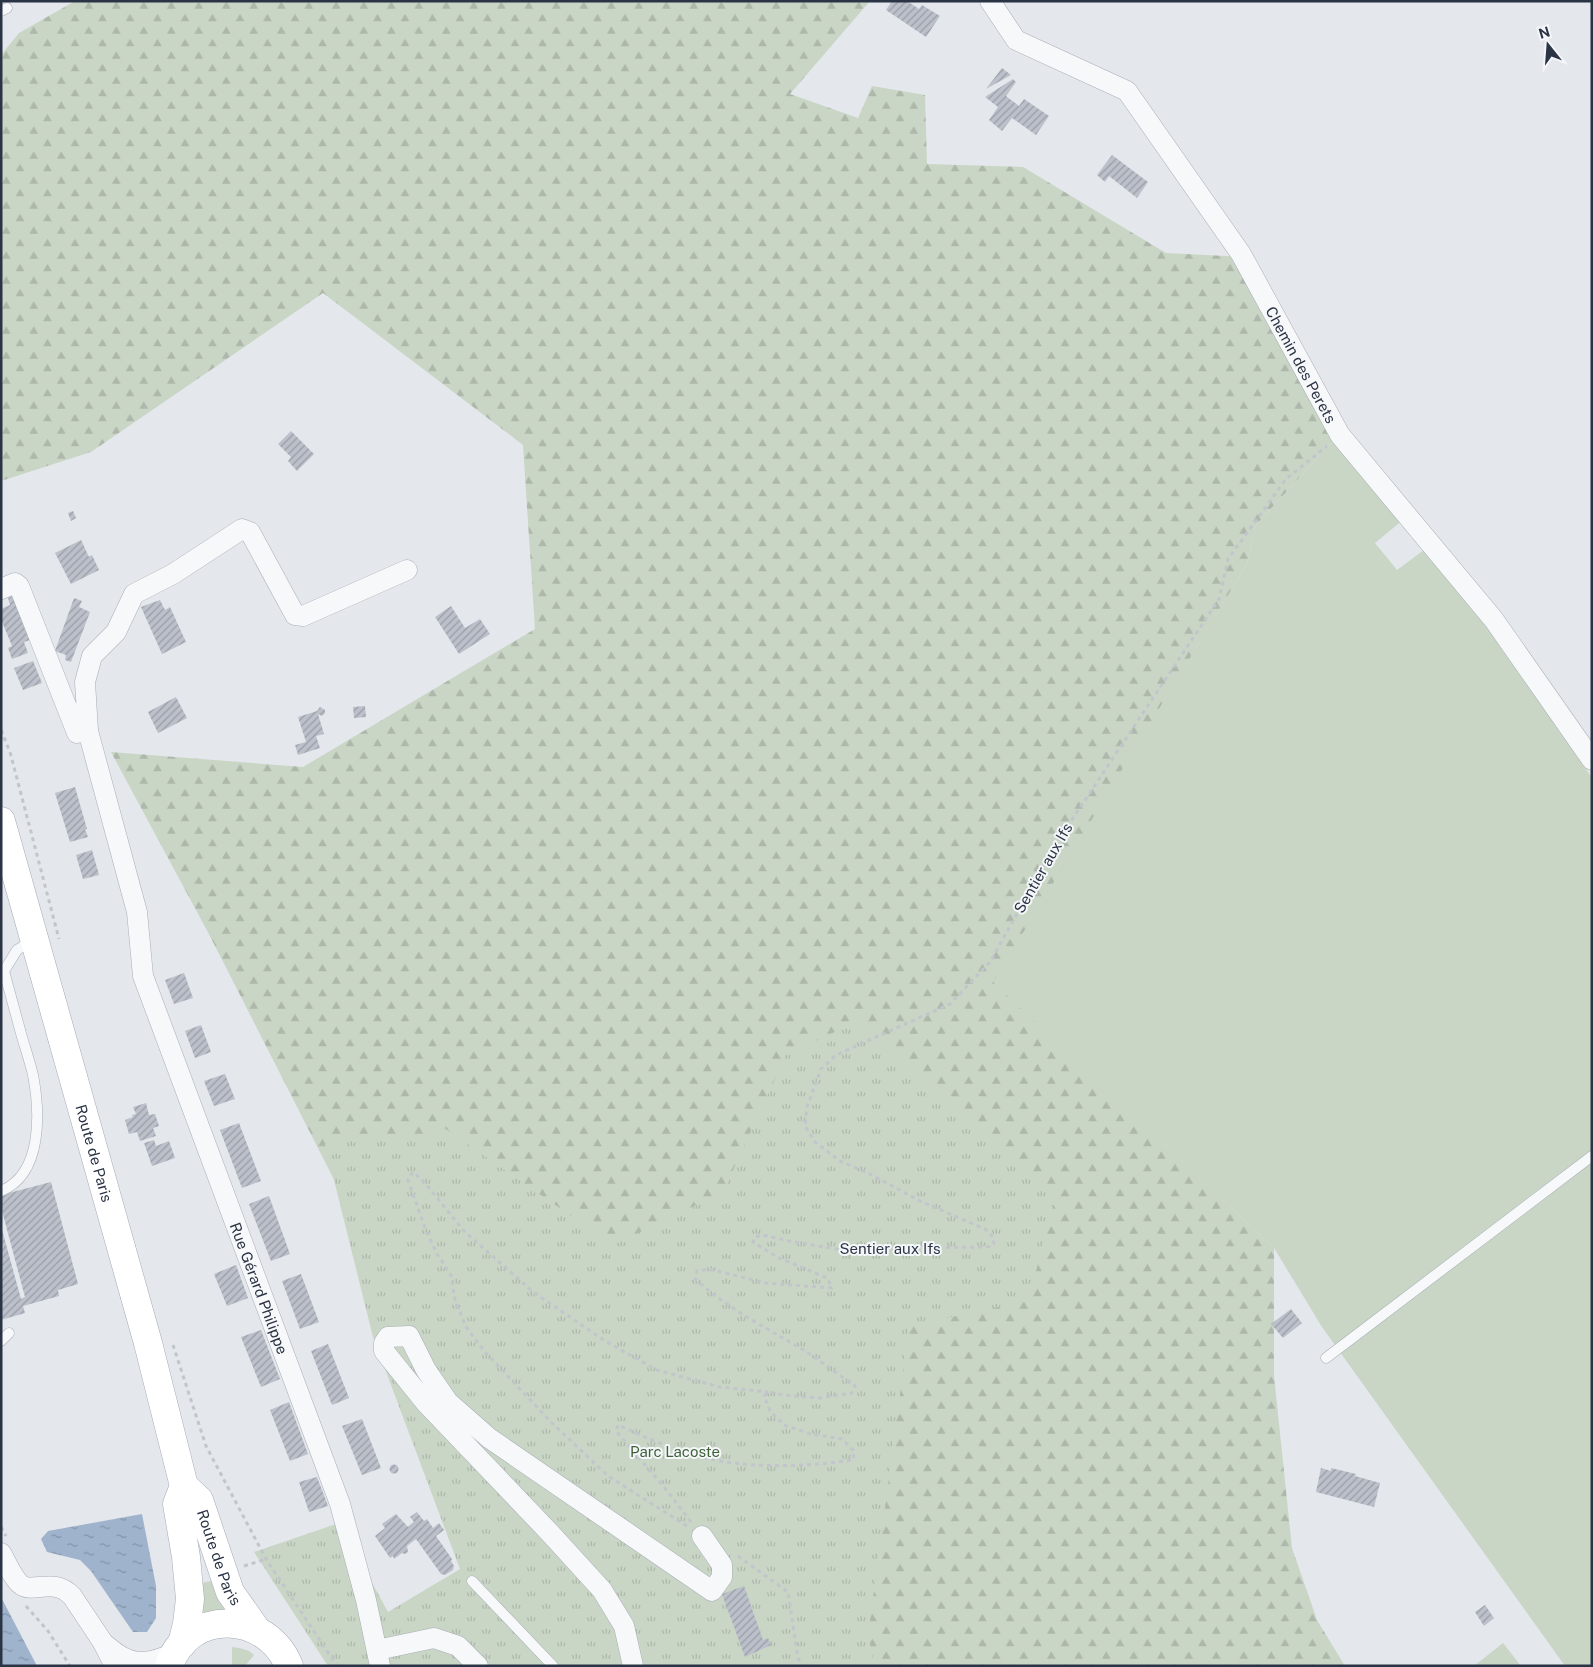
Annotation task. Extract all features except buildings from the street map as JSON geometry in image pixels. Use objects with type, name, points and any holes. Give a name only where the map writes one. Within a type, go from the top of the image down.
[{"type":"main road","name":"Route de Paris","points":[[1,821],[148,1343],[184,1486],[199,1500],[230,1592],[256,1629]]},
{"type":"main road","name":"Route de Paris","points":[[175,1654],[187,1624],[190,1599],[186,1557],[177,1504],[184,1486]]},
{"type":"main road","points":[[175,1654],[192,1634],[205,1628],[224,1623],[242,1624],[256,1629],[275,1643],[289,1666]]},
{"type":"street","name":"Chemin des Perets","points":[[990,1],[1016,40],[1127,91],[1241,254],[1340,436],[1494,620],[1592,760]]},
{"type":"street","name":"Rue Gérard Philippe","points":[[379,1658],[366,1600],[340,1504],[143,976],[137,912],[88,731],[85,682],[92,656],[116,632],[134,594],[173,574],[242,529],[250,532],[295,615],[303,616],[407,570]]},
{"type":"street","points":[[1,589],[15,583],[19,586],[77,733],[88,731]]},
{"type":"street","points":[[633,1666],[624,1626],[602,1590],[425,1402],[384,1351],[384,1343],[388,1337],[409,1336],[426,1370],[448,1402],[489,1438],[712,1591],[722,1577],[722,1565],[702,1536]]},
{"type":"street","points":[[1,1553],[20,1593]]},
{"type":"street","points":[[20,1593],[24,1587],[33,1588],[46,1585],[66,1590],[102,1641],[115,1666]]},
{"type":"street","points":[[379,1658],[434,1638],[458,1646],[478,1666]]},
{"type":"street","points":[[102,1641],[119,1657],[134,1663],[160,1660],[175,1654]]},
{"type":"lane","points":[[1,1191],[9,1188],[25,1174],[33,1154],[36,1136],[37,1113],[33,1075],[4,971],[17,950],[34,939]]},
{"type":"lane","points":[[1326,1358],[1592,1156]]},
{"type":"lane","points":[[1,1341],[10,1333]]},
{"type":"lane","points":[[472,1581],[552,1666]]},
{"type":"path","name":"Sentier aux Ifs","points":[[770,1392],[819,1398],[852,1393],[855,1386],[807,1352],[745,1316],[714,1295],[695,1279],[696,1271],[710,1269],[765,1283],[832,1288],[827,1278],[777,1257],[754,1242],[755,1236],[762,1235],[848,1251],[988,1247],[994,1244],[993,1237],[985,1229],[920,1201],[870,1174],[840,1161],[815,1142],[805,1126],[807,1107],[820,1070],[836,1055],[950,1004],[990,962],[1058,839],[1219,599],[1228,559],[1286,479],[1340,436]]},
{"type":"path","points":[[1,730],[10,752],[62,947]]},
{"type":"path","points":[[702,1536],[608,1476],[552,1423],[485,1352],[466,1327],[455,1300],[451,1275],[437,1254],[425,1228],[408,1180],[413,1172],[425,1183],[464,1231],[532,1291],[605,1340],[657,1370],[720,1387],[770,1392]]},
{"type":"path","points":[[171,1337],[206,1446],[266,1558],[337,1666]]},
{"type":"path","points":[[702,1536],[664,1487],[616,1431],[618,1425],[700,1457],[747,1465],[781,1466],[853,1460],[854,1451],[842,1439],[811,1434],[784,1425],[770,1411],[767,1404],[764,1396],[770,1392]]},
{"type":"path","points":[[736,1555],[788,1592],[798,1658],[802,1666]]},
{"type":"path","points":[[241,1567],[266,1558]]},
{"type":"path","points":[[20,1593],[48,1631],[70,1666]]},
{"type":"green space","points":[[75,1],[870,1],[790,94],[858,118],[872,86],[925,95],[927,164],[1023,167],[1166,253],[1246,257],[1340,433],[1256,525],[1247,564],[993,982],[1274,1248],[1274,1376],[1292,1548],[1317,1620],[1345,1666],[790,1666],[479,1464],[211,938],[111,752],[303,767],[535,629],[523,445],[323,293],[91,452],[1,481],[1,55],[19,33]]},
{"type":"green space","points":[[1340,433],[1404,519],[1375,543],[1397,570],[1428,547],[1495,631],[1592,778],[1592,1666],[1565,1666],[1322,1327],[1274,1248],[992,982],[1247,564],[1256,525]]},
{"type":"green space","name":"Parc Lacoste","points":[[858,1021],[1056,1197],[1028,1301],[909,1326],[868,1636],[875,1666],[328,1666],[254,1552],[339,1523],[388,1612],[460,1569],[373,1337],[323,1136],[372,1140],[436,1134],[436,1154],[437,1123],[613,1245],[723,1192],[786,1055]]},
{"type":"green space","points":[[217,1580],[234,1611],[197,1618],[196,1584]]},
{"type":"green space","points":[[1503,1643],[1521,1666],[1474,1666]]},
{"type":"green space","points":[[232,1647],[247,1650],[254,1655],[245,1666],[232,1666]]},
{"type":"water","points":[[142,1514],[156,1586],[156,1618],[147,1632],[133,1632],[91,1571],[80,1560],[47,1552],[41,1539],[48,1531]]},
{"type":"water","points":[[1,1597],[37,1666],[1,1666]]}]
